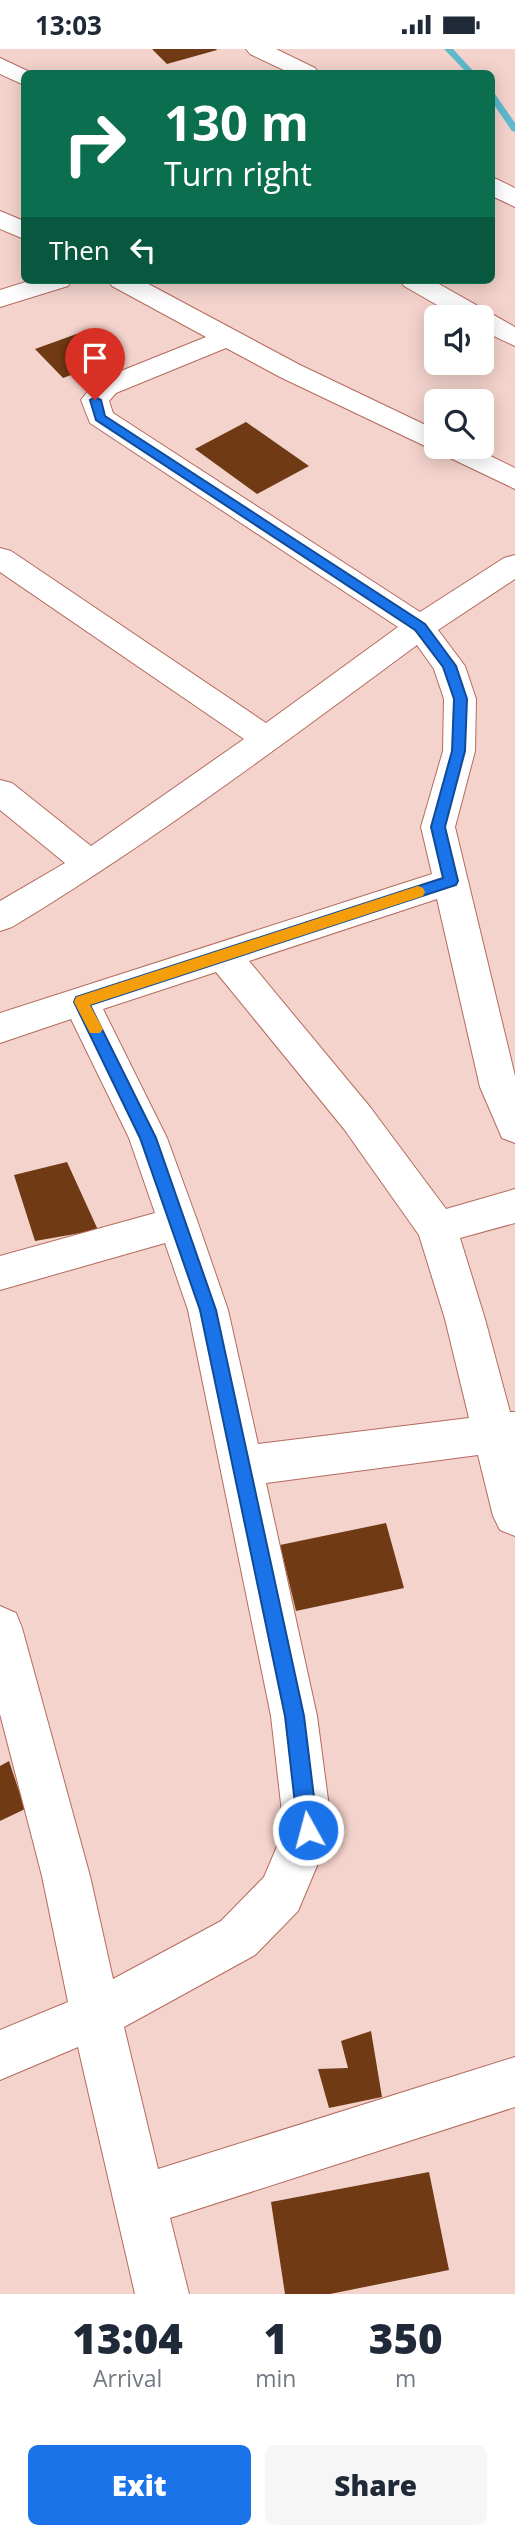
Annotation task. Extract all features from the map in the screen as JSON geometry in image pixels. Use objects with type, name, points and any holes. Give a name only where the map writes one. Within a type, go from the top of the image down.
[{"type":"street","points":[[258,49],[301,70]]},
{"type":"street","points":[[0,65],[21,76]]},
{"type":"street","points":[[495,187],[515,199]]},
{"type":"street","points":[[0,219],[21,230]]},
{"type":"street","points":[[0,299],[47,284]]},
{"type":"street","points":[[128,284],[226,338],[424,435]]},
{"type":"street","points":[[420,284],[457,305]]},
{"type":"street","points":[[494,326],[515,338]]},
{"type":"street","points":[[226,338],[106,387],[95,400],[100,418],[420,627],[449,666],[460,699],[459,751],[438,827],[499,1087],[515,1127]]},
{"type":"street","points":[[472,459],[515,480]]},
{"type":"street","points":[[0,558],[268,740]]},
{"type":"street","points":[[0,918],[90,864],[268,740],[420,627],[515,565]]},
{"type":"street","points":[[0,792],[90,864]]},
{"type":"street","points":[[0,1028],[451,881]]},
{"type":"street","points":[[223,955],[357,1118],[437,1228],[505,1432],[515,1516]]},
{"type":"street","points":[[0,2055],[96,2015],[238,1938],[281,1894],[308,1830],[294,1716],[208,1310],[148,1138],[82,1002]]},
{"type":"street","points":[[437,1228],[515,1206]]},
{"type":"street","points":[[0,1273],[178,1223]]},
{"type":"street","points":[[242,1466],[505,1432]]},
{"type":"street","points":[[0,1628],[13,1735],[66,1876],[162,2294]]},
{"type":"street","points":[[140,2201],[515,2082]]},
{"type":"building","points":[[152,49],[216,49],[217,50],[167,64]]},
{"type":"building","points":[[82,332],[111,360],[63,378],[35,349]]},
{"type":"building","points":[[246,422],[309,466],[257,494],[195,449]]},
{"type":"building","points":[[67,1162],[98,1230],[35,1241],[14,1175]]},
{"type":"building","points":[[386,1523],[404,1588],[296,1611],[280,1545]]},
{"type":"building","points":[[9,1761],[25,1809],[0,1821],[0,1766]]},
{"type":"building","points":[[371,2031],[382,2097],[329,2108],[318,2069],[348,2068],[341,2041]]},
{"type":"building","points":[[429,2172],[449,2270],[330,2294],[285,2294],[271,2202]]},
{"type":"waterway","points":[[448,49],[468,70]]},
{"type":"waterway","points":[[495,100],[515,129]]},
{"type":"slow traffic","points":[[95,1029],[82,1002],[418,892]]},
{"type":"route","points":[[95,400],[100,418],[420,627],[449,666],[460,699],[459,751],[438,827],[451,881],[82,1002],[148,1138],[208,1310],[294,1716],[308,1830]]}]
